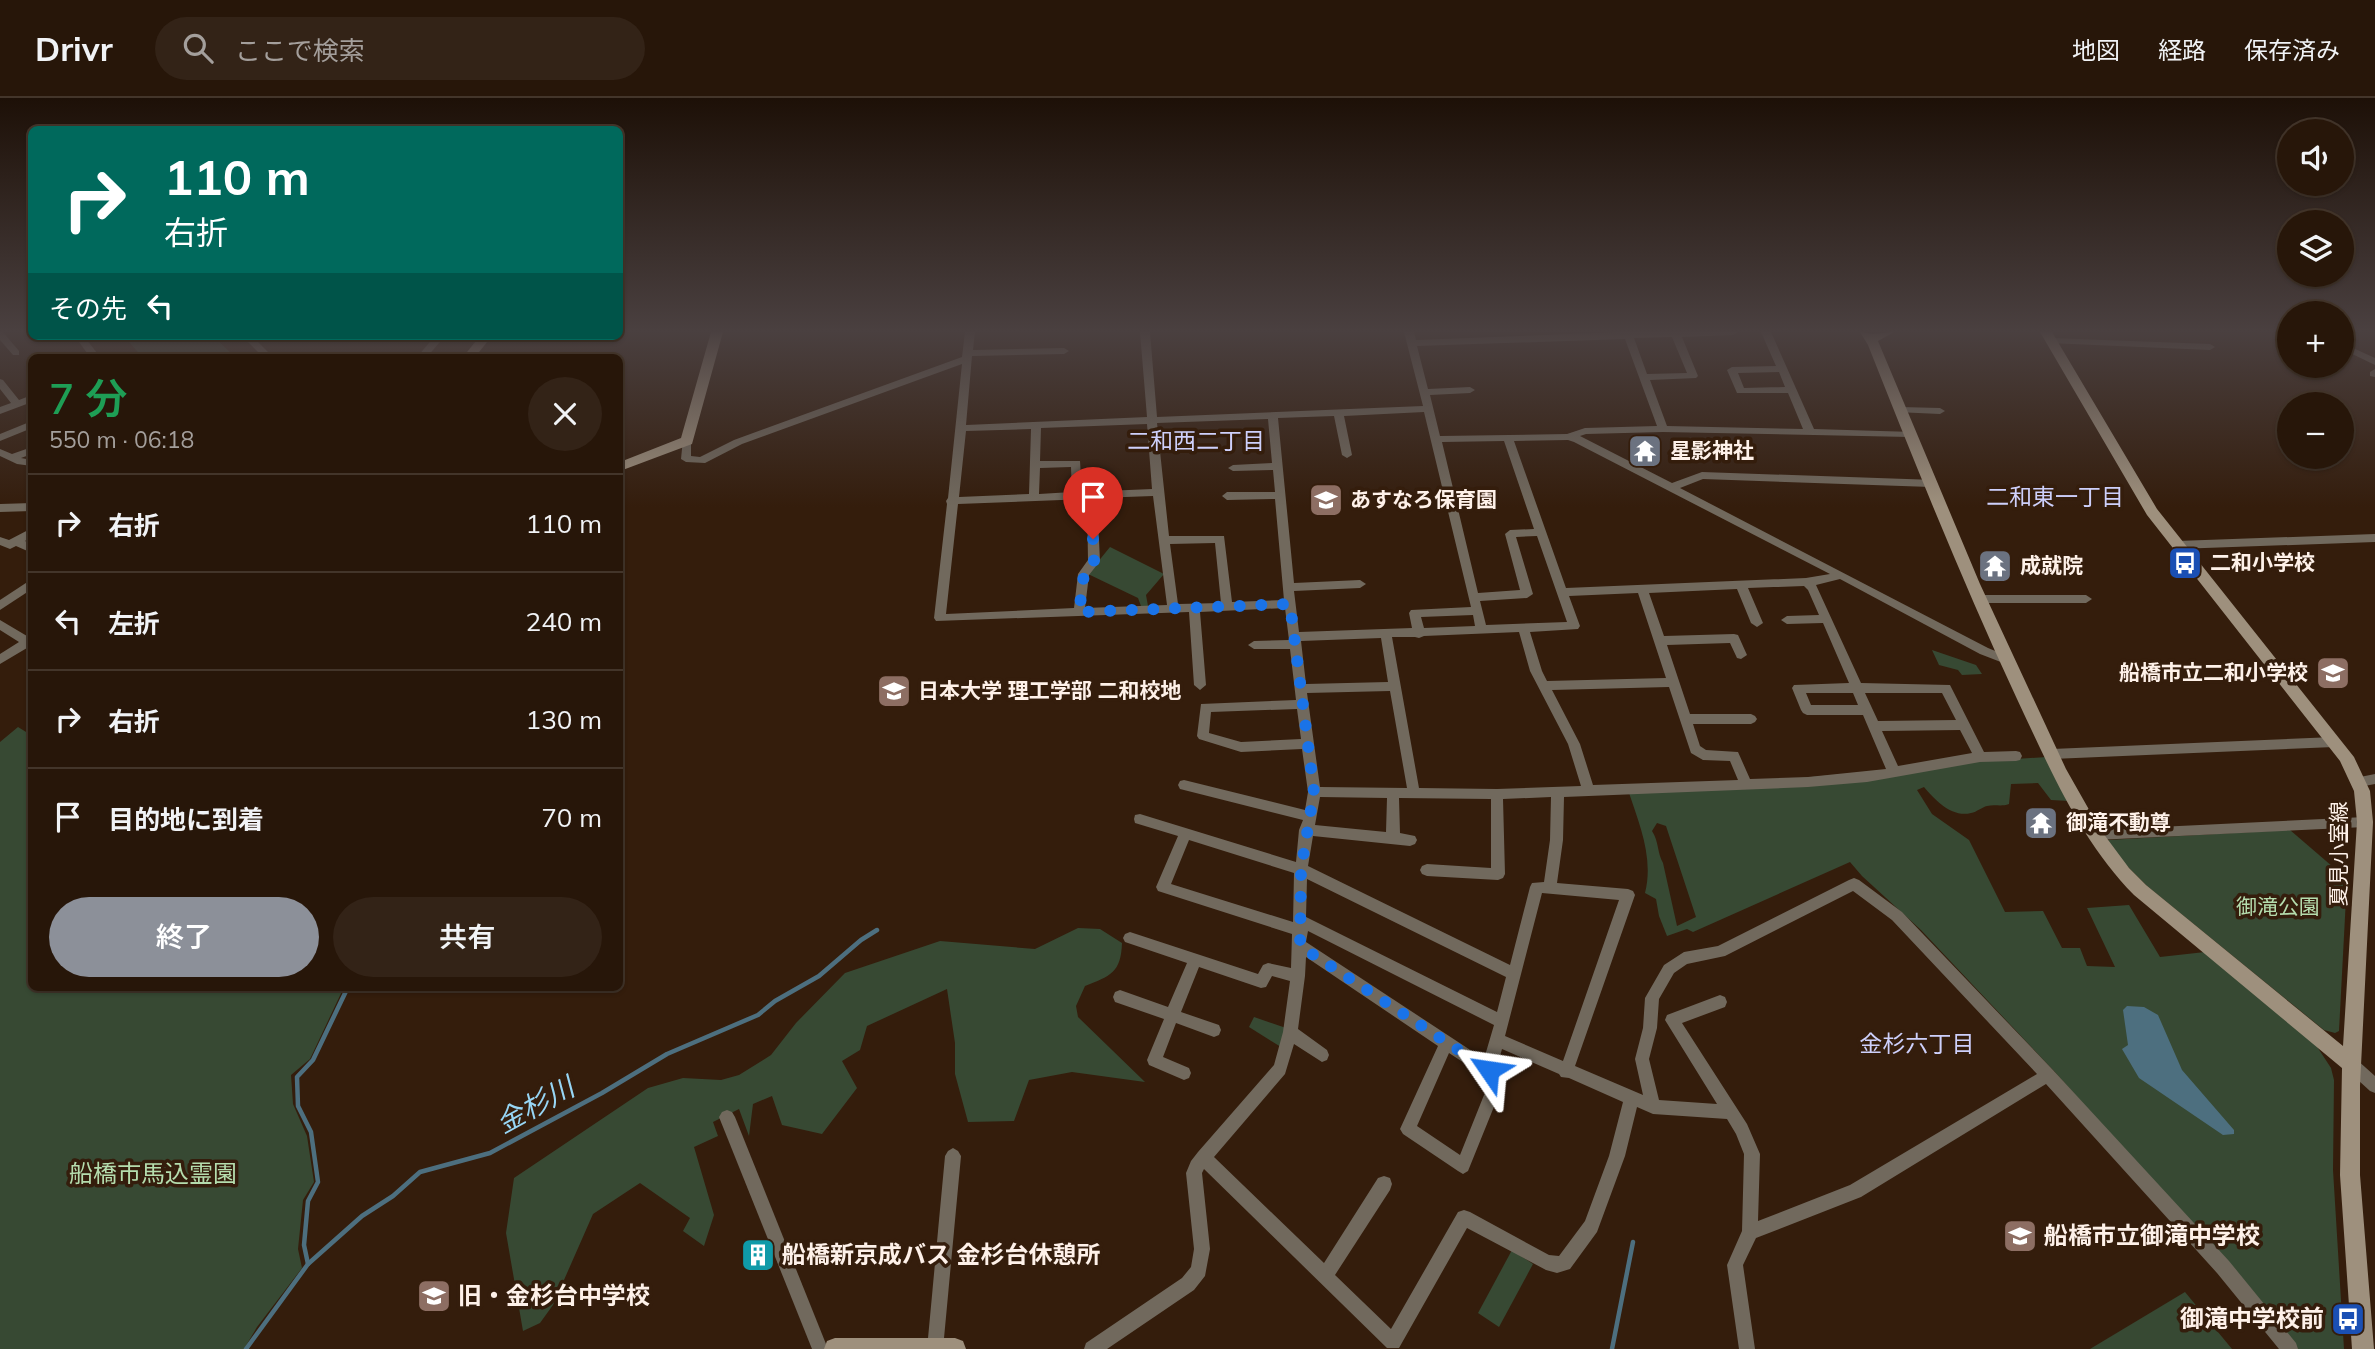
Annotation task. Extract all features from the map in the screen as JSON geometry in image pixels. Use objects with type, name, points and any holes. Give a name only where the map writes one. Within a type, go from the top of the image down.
[{"type":"street","points":[[7,390],[17,404]]},
{"type":"street","points":[[701,390],[687,441],[686,459],[701,461],[738,442],[875,390]]},
{"type":"street","points":[[964,390],[940,618],[1290,604]]},
{"type":"street","points":[[1150,390],[1158,492],[1173,609]]},
{"type":"street","points":[[1461,390],[1423,392],[1482,631]]},
{"type":"street","points":[[1648,390],[1663,429]]},
{"type":"street","points":[[1740,390],[1772,390]]},
{"type":"street","points":[[1792,390],[1810,432]]},
{"type":"street","points":[[1892,390],[2006,660],[2052,754],[2111,861],[2125,876],[2375,1086]]},
{"type":"street","name":"夏見小室線","points":[[2080,390],[2139,493],[2177,545],[2334,742],[2365,788],[2351,1065],[2350,1175],[2363,1349]]},
{"type":"street","points":[[0,411],[28,400]]},
{"type":"street","points":[[961,427],[1427,410]]},
{"type":"street","points":[[1900,410],[1940,411]]},
{"type":"street","points":[[1338,413],[1347,455]]},
{"type":"street","points":[[1092,1349],[1188,1284],[1199,1270],[1202,1250],[1194,1172],[1203,1157],[1274,1079],[1285,1055],[1290,1032],[1301,933],[1301,869],[1314,792],[1290,604],[1273,416]]},
{"type":"street","points":[[1034,498],[1036,425]]},
{"type":"street","points":[[0,438],[28,426]]},
{"type":"street","points":[[1436,439],[1568,437],[1585,431],[1663,429],[1910,434]]},
{"type":"street","points":[[1568,437],[1672,487],[1984,651],[2006,660]]},
{"type":"street","points":[[1254,645],[1295,640],[1574,626],[1508,439]]},
{"type":"street","points":[[623,466],[687,441]]},
{"type":"street","points":[[0,452],[28,462]]},
{"type":"street","points":[[11,458],[28,452]]},
{"type":"street","points":[[1035,465],[1076,463],[1077,496]]},
{"type":"street","points":[[1233,468],[1278,466]]},
{"type":"street","points":[[1672,487],[1702,475],[1931,483]]},
{"type":"street","points":[[951,502],[1158,492]]},
{"type":"street","points":[[1079,612],[1084,574],[1094,561],[1092,495]]},
{"type":"street","points":[[1227,496],[1280,495]]},
{"type":"street","points":[[0,508],[28,507]]},
{"type":"street","points":[[1474,597],[1527,594],[1510,534],[1542,532]]},
{"type":"street","points":[[0,541],[10,545],[28,535]]},
{"type":"street","points":[[2177,545],[2375,538]]},
{"type":"street","points":[[1164,540],[1220,539],[1227,606]]},
{"type":"street","points":[[17,542],[28,547]]},
{"type":"street","points":[[1563,592],[1806,582],[1828,579],[1840,573]]},
{"type":"street","points":[[1806,582],[1813,588],[1893,770]]},
{"type":"street","points":[[1289,587],[1360,584]]},
{"type":"street","points":[[1741,585],[1757,623]]},
{"type":"street","points":[[0,606],[28,586]]},
{"type":"street","points":[[1642,588],[1684,719],[1698,753],[1734,756],[1746,784]]},
{"type":"street","points":[[1980,599],[2086,599]]},
{"type":"street","points":[[1194,608],[1200,685]]},
{"type":"street","points":[[1419,634],[1415,613],[1477,611]]},
{"type":"street","points":[[1787,620],[1827,619]]},
{"type":"street","points":[[0,624],[28,642],[0,660]]},
{"type":"street","points":[[1524,630],[1544,686],[1574,744],[1588,789]]},
{"type":"street","points":[[1386,635],[1414,794]]},
{"type":"street","points":[[1659,641],[1734,638],[1741,655]]},
{"type":"street","points":[[1544,686],[1672,682]]},
{"type":"street","points":[[1301,689],[1394,686]]},
{"type":"street","points":[[1868,710],[1807,710],[1798,688],[1946,688],[1980,757]]},
{"type":"street","points":[[1304,704],[1205,707],[1203,736],[1241,747],[1309,744]]},
{"type":"street","points":[[1684,719],[1751,719]]},
{"type":"street","points":[[1874,726],[1963,725]]},
{"type":"street","points":[[2052,754],[2334,742]]},
{"type":"street","points":[[1314,792],[1497,794],[1820,781],[1867,777],[1893,770],[1980,757],[2016,756]]},
{"type":"street","points":[[2365,788],[2375,779]]},
{"type":"street","points":[[1184,785],[1307,823],[1410,840]]},
{"type":"street","points":[[1549,888],[1557,852],[1557,792]]},
{"type":"street","points":[[1393,794],[1393,838]]},
{"type":"street","points":[[1427,870],[1498,874],[1497,794]]},
{"type":"street","points":[[1140,820],[1301,869],[1514,974]]},
{"type":"street","points":[[2096,835],[2365,822]]},
{"type":"street","points":[[1185,834],[1163,887],[1301,933],[1502,1022]]},
{"type":"street","points":[[1653,1107],[1642,1059],[1650,1028],[1652,998],[1669,969],[1684,958],[1720,952],[1854,884],[1905,923],[2048,1075],[2223,1268],[2290,1349]]},
{"type":"street","points":[[1489,1070],[1536,887],[1628,895],[1566,1072]]},
{"type":"street","points":[[1301,933],[1446,1043],[1500,1077],[1463,1166],[1408,1129],[1446,1043]]},
{"type":"street","points":[[1130,938],[1261,982],[1268,969],[1298,976]]},
{"type":"street","points":[[1184,1073],[1154,1060],[1195,960]]},
{"type":"street","points":[[1120,996],[1214,1030]]},
{"type":"street","points":[[1720,1002],[1672,1020],[1742,1129],[1752,1154],[1749,1232],[1735,1265],[1747,1349]]},
{"type":"street","points":[[1290,1032],[1322,1055]]},
{"type":"street","points":[[1497,1040],[1631,1100],[1653,1107],[1731,1112]]},
{"type":"street","points":[[1749,1232],[1855,1191],[2048,1075]]},
{"type":"street","points":[[1203,1157],[1393,1342],[1464,1217],[1546,1262],[1557,1265],[1563,1263],[1591,1226],[1617,1157],[1631,1100]]},
{"type":"street","points":[[727,1117],[820,1349]]},
{"type":"street","points":[[935,1349],[953,1156]]},
{"type":"street","points":[[1325,1276],[1384,1184]]},
{"type":"street","points":[[835,1349],[955,1349]]},
{"type":"green space","points":[[1110,547],[1164,574],[1146,595],[1148,606],[1141,606],[1138,598],[1088,574]]},
{"type":"green space","points":[[1932,650],[1976,665],[1982,674],[1962,675],[1958,670],[1939,665]]},
{"type":"green space","name":"船橋市馬込霊園","points":[[18,727],[28,733],[28,991],[342,991],[310,1059],[291,1075],[293,1104],[307,1136],[314,1182],[303,1200],[298,1249],[302,1268],[257,1327],[244,1349],[0,1349],[0,742]]},
{"type":"green space","points":[[2047,757],[2069,801],[2051,800],[2038,783],[2011,784],[2009,804],[1987,806],[1964,814],[1944,807],[1924,787],[1917,790],[1932,814],[1969,840],[2005,912],[2043,911],[2062,948],[2080,948],[2087,966],[2115,967],[2087,908],[2129,905],[2160,957],[2205,952],[2314,1042],[2331,1068],[2334,1080],[2333,1170],[2344,1349],[2295,1349],[2184,1217],[2054,1071],[1921,930],[1850,862],[1693,932],[1687,929],[1667,936],[1656,899],[1645,893],[1648,867],[1646,854],[1641,828],[1628,790],[1733,784]],"holes":[[[1657,823],[1666,826],[1696,917],[1677,926],[1663,863],[1652,831]]]},
{"type":"green space","name":"御滝公園","points":[[2290,830],[2347,879],[2339,1031],[2335,1033],[2324,1030],[2147,886],[2120,859],[2108,840]]},
{"type":"green space","points":[[1078,928],[1100,929],[1122,943],[1119,961],[1112,972],[1085,986],[1076,1006],[1078,1017],[1145,1082],[1072,1072],[1029,1080],[1014,1121],[968,1122],[955,1074],[955,1043],[947,989],[867,1026],[860,1050],[842,1061],[857,1088],[822,1134],[782,1125],[772,1096],[753,1104],[749,1136],[739,1109],[713,1122],[718,1136],[694,1147],[714,1215],[704,1246],[683,1231],[690,1218],[640,1183],[593,1214],[553,1305],[540,1323],[523,1331],[506,1233],[514,1178],[648,1088],[683,1078],[721,1080],[739,1075],[771,1055],[796,1023],[845,973],[940,941],[1035,949]]},
{"type":"green space","points":[[1254,1017],[1286,1028],[1281,1047],[1249,1027]]},
{"type":"green space","points":[[1512,1250],[1533,1264],[1499,1327],[1478,1313]]},
{"type":"green space","points":[[2185,1292],[2232,1349],[2090,1349]]},
{"type":"water","points":[[2127,1006],[2144,1007],[2158,1015],[2182,1070],[2234,1130],[2234,1134],[2223,1135],[2139,1078],[2122,1049],[2128,1045],[2123,1010]]},
{"type":"building","name":"船橋新京成バス 金杉台休憩所","points":[[760,1242],[766,1263],[755,1268],[749,1247]]},
{"type":"waterway","name":"金杉川","points":[[308,1264],[362,1216],[393,1196],[420,1172],[490,1153],[602,1093],[667,1054],[758,1015],[775,1001],[819,976],[861,940],[877,930]]},
{"type":"waterway","points":[[308,1264],[304,1245],[308,1201],[318,1182],[311,1132],[298,1106],[297,1077],[313,1060],[346,991]]},
{"type":"waterway","points":[[1612,1349],[1633,1242]]},
{"type":"waterway","name":"金杉川","points":[[246,1349],[308,1264]]},
{"type":"place","name":"星影神社","points":[[1645,451]]},
{"type":"place","name":"あすなろ保育園","points":[[1326,500]]},
{"type":"place","name":"二和小学校","points":[[2185,563]]},
{"type":"place","name":"成就院","points":[[1995,566]]},
{"type":"place","name":"船橋市立二和小学校","points":[[2333,673]]},
{"type":"place","name":"日本大学 理工学部 二和校地","points":[[894,691]]},
{"type":"place","name":"御滝不動尊","points":[[2041,823]]},
{"type":"place","name":"船橋市立御滝中学校","points":[[2020,1236]]},
{"type":"place","name":"船橋新京成バス 金杉台休憩所","points":[[758,1255]]},
{"type":"place","name":"旧・金杉台中学校","points":[[434,1296]]},
{"type":"place","name":"御滝中学校前","points":[[2348,1319]]},
{"type":"district","name":"二和西二丁目","points":[[1196,441]]},
{"type":"district","name":"二和東一丁目","points":[[2055,497]]},
{"type":"district","name":"金杉六丁目","points":[[1917,1044]]},
{"type":"route","points":[[1093,539],[1094,561],[1084,574],[1079,612],[1290,604],[1314,792],[1301,869],[1300,946],[1489,1070]]}]
